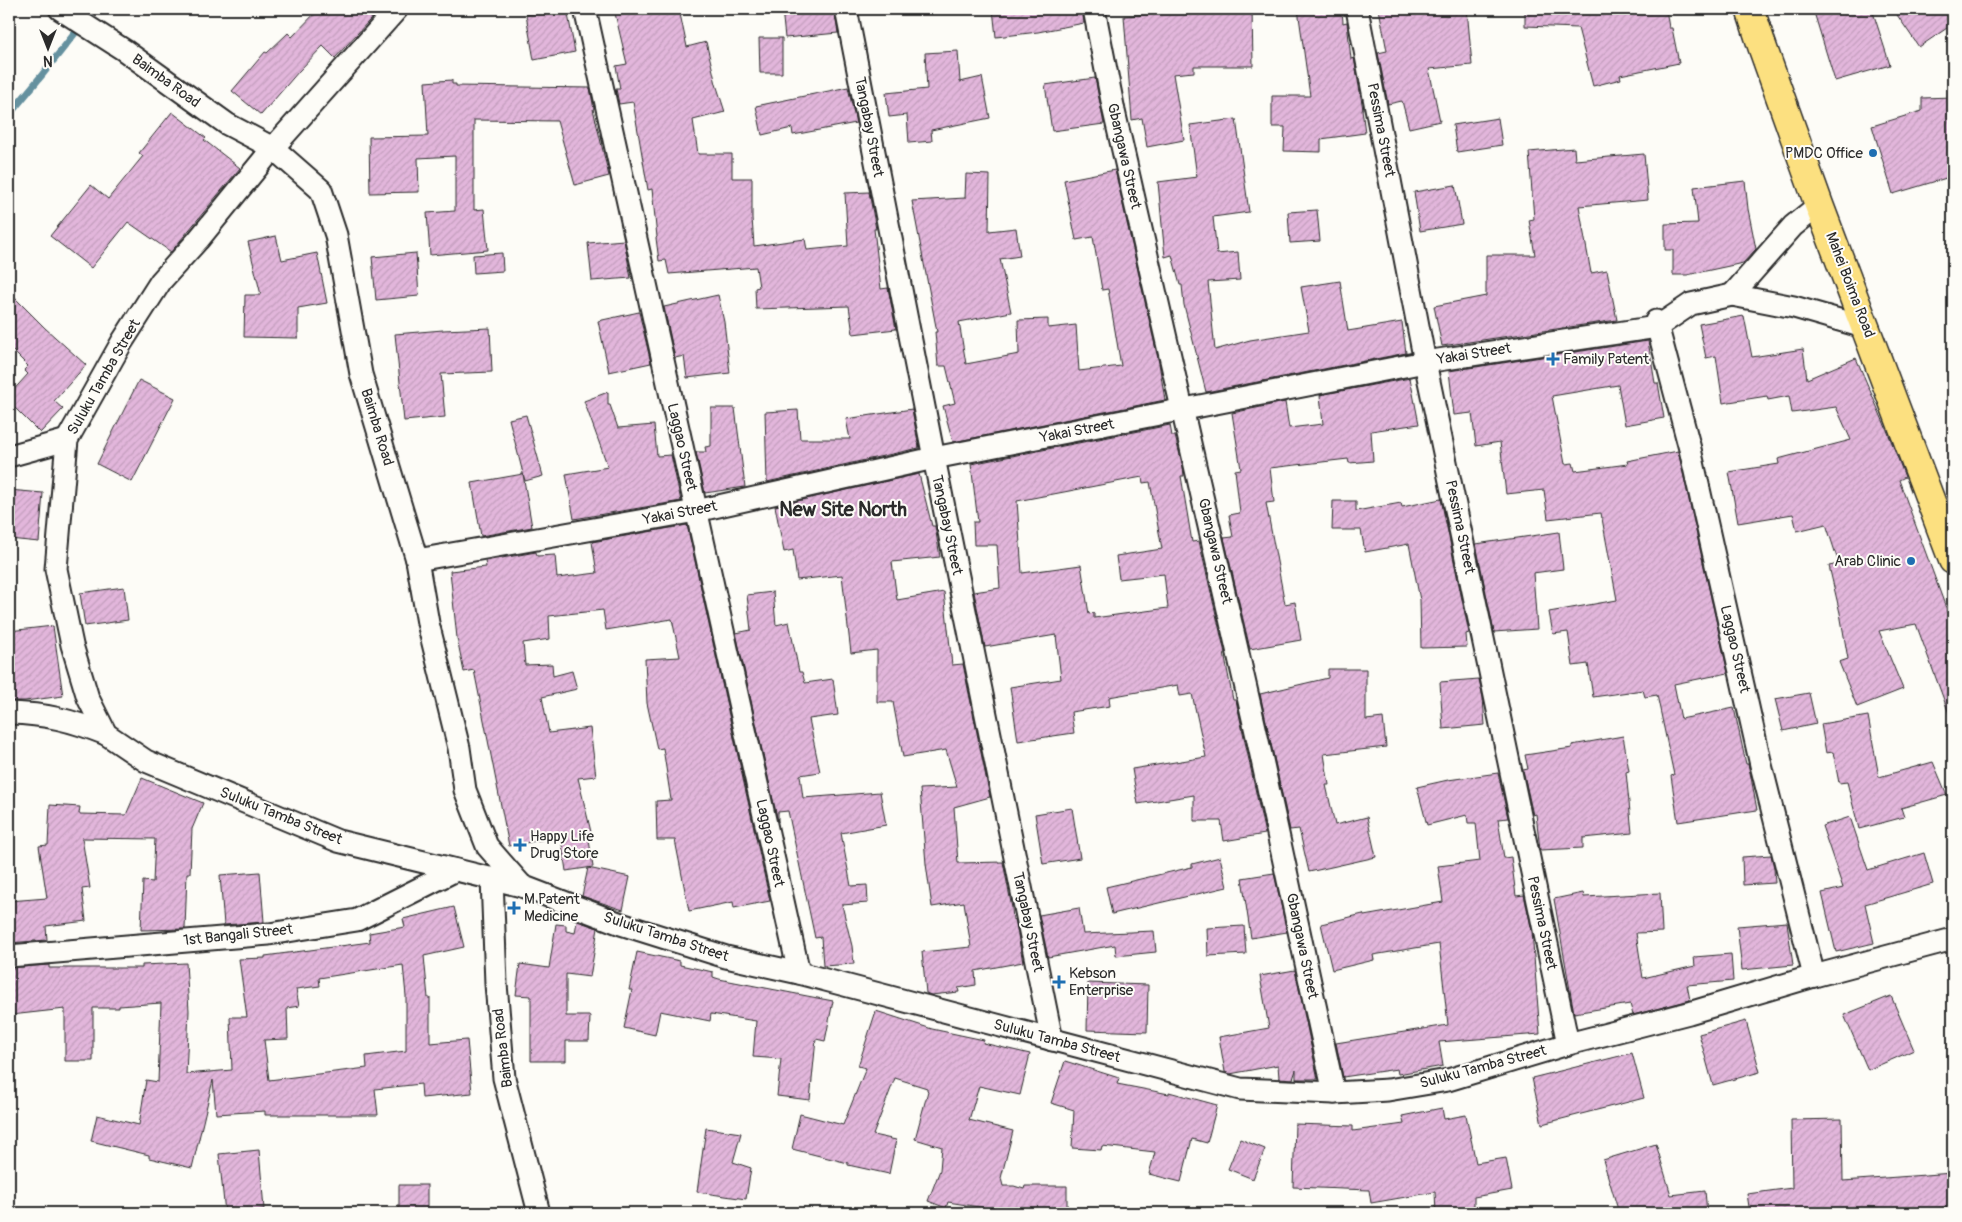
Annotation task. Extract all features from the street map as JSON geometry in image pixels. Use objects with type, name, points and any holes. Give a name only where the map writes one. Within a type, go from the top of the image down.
[{"type":"main road","name":"Mahei Boima Road","points":[[1750,9],[1819,205],[1953,560]]},
{"type":"street","name":"Suluku Tamba Street","points":[[397,9],[273,148],[161,282],[122,342],[67,440],[56,569],[72,645],[88,698],[106,734],[146,761],[338,841],[522,886],[621,924],[726,957],[798,973],[1240,1089],[1334,1093],[1388,1090],[1448,1080],[1568,1044],[1689,1013],[1814,976],[1953,939]]},
{"type":"street","name":"Laggao Street","points":[[585,9],[798,973]]},
{"type":"street","name":"Tangabay Street","points":[[846,9],[934,458],[1052,1040]]},
{"type":"street","name":"Gbangawa Street","points":[[1094,9],[1114,111],[1184,410],[1334,1093]]},
{"type":"street","name":"Pessima Street","points":[[1357,9],[1426,362],[1568,1044]]},
{"type":"street","name":"Baimba Road","points":[[67,13],[124,50],[227,124],[273,148],[321,190],[336,234],[361,374],[417,560],[428,623],[459,748],[465,790],[486,846],[522,886]]},
{"type":"street","points":[[1732,294],[1793,226],[1819,205]]},
{"type":"street","name":"Yakai Street","points":[[417,560],[696,511],[934,458],[1426,362],[1657,324],[1691,304],[1732,294],[1794,307],[1867,328]]},
{"type":"street","name":"Laggao Street","points":[[1657,324],[1690,449],[1761,765],[1814,976]]},
{"type":"street","points":[[9,456],[67,440]]},
{"type":"street","points":[[9,713],[39,714],[78,723],[106,734]]},
{"type":"street","name":"1st Bangali Street","points":[[9,956],[269,934],[357,920],[456,870]]},
{"type":"street","name":"Baimba Road","points":[[492,878],[496,984],[504,1078],[539,1213]]},
{"type":"building","points":[[319,9],[380,9],[335,58],[323,46],[261,115],[232,91],[265,52],[267,53],[288,33],[292,37]]},
{"type":"building","points":[[567,9],[575,52],[534,60],[526,15]]},
{"type":"building","points":[[614,9],[679,9],[687,47],[706,42],[725,112],[693,120],[698,154],[732,154],[732,178],[752,178],[754,246],[805,239],[807,250],[848,246],[845,193],[869,192],[876,229],[874,229],[881,289],[888,288],[896,329],[853,334],[849,306],[756,309],[755,288],[759,287],[756,267],[669,274],[666,260],[659,261],[652,189],[648,190],[633,102],[619,104],[616,89],[620,89],[616,66],[627,64]]},
{"type":"building","points":[[782,9],[834,9],[838,33],[785,38]]},
{"type":"building","points":[[993,9],[1082,9],[1084,23],[1038,32],[996,37]]},
{"type":"building","points":[[1196,9],[1252,9],[1253,66],[1194,66],[1194,72],[1173,74],[1184,140],[1147,147],[1142,118],[1132,120],[1124,16],[1196,11]]},
{"type":"building","points":[[1298,9],[1342,9],[1343,23],[1347,22],[1351,59],[1354,58],[1363,109],[1365,133],[1321,139],[1321,152],[1284,151],[1285,127],[1272,127],[1272,96],[1310,96]]},
{"type":"building","points":[[1379,9],[1467,9],[1472,65],[1429,69],[1440,121],[1409,128],[1402,101],[1388,104],[1378,53],[1387,51]]},
{"type":"building","points":[[1525,9],[1666,9],[1669,28],[1672,28],[1679,63],[1620,75],[1621,79],[1593,86],[1578,28],[1525,26]]},
{"type":"building","points":[[1813,9],[1872,9],[1890,65],[1835,81]]},
{"type":"building","points":[[1893,9],[1946,9],[1953,19],[1953,24],[1919,47]]},
{"type":"building","points":[[759,38],[782,38],[782,73],[760,73]]},
{"type":"building","points":[[958,51],[960,82],[982,77],[990,118],[931,130],[932,141],[909,143],[907,115],[889,117],[886,93],[927,89],[925,53]]},
{"type":"building","points":[[1095,78],[1104,124],[1052,131],[1045,85]]},
{"type":"building","points":[[452,80],[452,84],[456,84],[456,86],[590,88],[609,176],[575,185],[557,121],[474,120],[474,210],[484,209],[488,250],[430,255],[427,213],[455,211],[455,156],[418,158],[419,192],[370,193],[369,137],[428,136],[425,82]]},
{"type":"building","points":[[848,87],[856,123],[793,135],[792,128],[762,135],[756,106]]},
{"type":"building","points":[[1953,97],[1953,176],[1893,194],[1872,126],[1922,111],[1922,98]]},
{"type":"building","points":[[172,112],[206,138],[204,140],[240,168],[171,252],[128,222],[91,268],[50,236],[91,185],[108,199],[143,156],[139,153]]},
{"type":"building","points":[[1498,118],[1502,145],[1457,152],[1453,125]]},
{"type":"building","points":[[1236,119],[1249,212],[1213,217],[1217,254],[1238,252],[1240,280],[1208,282],[1215,350],[1250,340],[1309,331],[1301,287],[1340,281],[1348,331],[1402,322],[1406,353],[1206,392],[1184,305],[1182,285],[1180,285],[1172,255],[1165,257],[1158,182],[1197,177],[1190,125]]},
{"type":"building","points":[[1574,148],[1575,160],[1644,154],[1648,200],[1579,206],[1591,273],[1607,270],[1617,320],[1442,346],[1434,306],[1486,296],[1486,255],[1535,255],[1529,220],[1534,219],[1529,152]]},
{"type":"building","points":[[1115,170],[1159,363],[1165,400],[953,442],[943,406],[955,403],[946,366],[938,366],[935,332],[937,332],[912,201],[965,198],[966,174],[990,175],[989,231],[1016,228],[1020,256],[1000,259],[1011,312],[959,322],[966,364],[1019,354],[1018,320],[1048,319],[1048,328],[1076,325],[1079,371],[1121,366],[1108,289],[1102,290],[1093,237],[1076,240],[1064,180]]},
{"type":"building","points":[[1745,181],[1748,209],[1756,249],[1743,263],[1687,275],[1673,275],[1673,250],[1665,250],[1665,224],[1698,223],[1694,187]]},
{"type":"building","points":[[1455,185],[1462,224],[1420,231],[1414,192]]},
{"type":"building","points":[[1317,210],[1320,241],[1290,243],[1288,212]]},
{"type":"building","points":[[276,236],[282,260],[317,253],[327,303],[298,308],[298,338],[244,337],[245,295],[261,295],[248,242]]},
{"type":"building","points":[[624,240],[631,278],[592,281],[588,243]]},
{"type":"building","points":[[416,253],[419,296],[376,300],[372,257]]},
{"type":"building","points":[[502,253],[503,271],[474,273],[473,255]]},
{"type":"building","points":[[9,292],[86,365],[54,401],[63,409],[40,433],[9,402],[9,395],[28,374],[24,370],[28,366],[9,347]]},
{"type":"building","points":[[718,295],[724,322],[730,373],[687,378],[684,356],[675,358],[664,307]]},
{"type":"building","points":[[639,312],[651,363],[609,372],[598,321]]},
{"type":"building","points":[[1744,316],[1752,357],[1803,349],[1807,379],[1856,358],[1905,477],[1899,480],[1953,627],[1953,719],[1951,719],[1916,624],[1879,631],[1903,689],[1857,707],[1839,662],[1848,659],[1829,566],[1839,564],[1826,524],[1797,531],[1793,514],[1738,523],[1729,472],[1779,464],[1778,459],[1851,440],[1836,407],[1792,413],[1789,396],[1768,400],[1767,396],[1723,403],[1716,356],[1706,358],[1699,324]]},
{"type":"building","points":[[490,328],[492,372],[441,374],[445,417],[404,421],[395,334]]},
{"type":"building","points":[[1648,341],[1655,383],[1658,383],[1664,418],[1625,425],[1618,385],[1552,396],[1565,464],[1573,463],[1575,471],[1628,464],[1627,461],[1678,451],[1728,673],[1674,684],[1681,719],[1734,708],[1757,810],[1678,822],[1671,776],[1674,775],[1657,695],[1645,697],[1643,690],[1593,697],[1588,664],[1573,666],[1568,632],[1553,634],[1549,612],[1617,600],[1601,513],[1548,519],[1544,490],[1506,494],[1500,442],[1476,446],[1472,413],[1454,415],[1449,371]]},
{"type":"building","points":[[1410,378],[1419,424],[1371,431],[1373,461],[1349,463],[1348,459],[1270,468],[1274,502],[1266,503],[1285,604],[1295,602],[1301,640],[1250,649],[1224,538],[1233,537],[1229,515],[1240,513],[1235,470],[1241,469],[1232,413],[1285,402],[1289,428],[1323,424],[1320,395]]},
{"type":"building","points":[[139,380],[175,398],[132,482],[97,464]]},
{"type":"building","points":[[608,392],[608,405],[610,405],[618,428],[654,425],[657,456],[671,455],[681,501],[574,519],[566,474],[608,467],[584,401]]},
{"type":"building","points":[[711,408],[735,408],[745,487],[705,493],[696,452],[706,452],[705,447],[711,446]]},
{"type":"building","points":[[912,409],[919,448],[767,482],[765,412],[798,410],[800,439],[850,439],[846,419]]},
{"type":"building","points":[[526,415],[543,476],[525,481],[509,419]]},
{"type":"building","points":[[1170,425],[1172,436],[1175,436],[1183,467],[1184,476],[1181,476],[1192,542],[1199,541],[1225,653],[1233,700],[1236,700],[1265,834],[1224,841],[1221,821],[1194,821],[1194,795],[1138,804],[1132,769],[1206,757],[1192,694],[1180,696],[1178,685],[1109,697],[1110,706],[1071,712],[1074,733],[1018,741],[1010,687],[1061,679],[1056,635],[985,647],[974,592],[1000,588],[997,545],[974,545],[973,522],[978,522],[971,464]],"holes":[[[1142,477],[1143,483],[1150,482],[1162,549],[1116,556],[1119,579],[1164,574],[1168,608],[1094,618],[1094,613],[1089,614],[1081,565],[1022,573],[1017,501]]]},
{"type":"building","points":[[523,474],[532,527],[481,536],[472,483]]},
{"type":"building","points":[[919,474],[932,526],[935,526],[940,557],[892,562],[897,600],[944,592],[952,665],[963,664],[990,797],[954,807],[958,863],[1003,862],[1013,920],[1015,919],[1023,962],[975,971],[976,985],[958,988],[959,992],[931,995],[926,993],[922,952],[971,947],[964,902],[932,907],[926,864],[920,789],[957,787],[946,750],[903,757],[893,702],[877,702],[877,650],[851,653],[842,575],[797,580],[793,550],[784,552],[775,506]]},
{"type":"building","points":[[9,490],[43,493],[39,542],[9,539]]},
{"type":"building","points":[[1441,499],[1469,633],[1466,634],[1467,647],[1421,648],[1420,600],[1409,544],[1365,552],[1361,530],[1332,530],[1333,501],[1356,501],[1356,511],[1401,503],[1402,507]]},
{"type":"building","points":[[687,525],[770,901],[734,908],[733,902],[689,911],[675,840],[657,840],[656,801],[671,800],[663,748],[657,749],[647,703],[645,659],[680,657],[672,619],[606,630],[603,610],[549,616],[550,639],[523,643],[525,665],[552,664],[553,676],[572,671],[577,689],[542,697],[549,733],[590,728],[596,776],[578,778],[591,832],[588,833],[593,867],[566,871],[561,838],[557,839],[557,837],[509,846],[474,670],[464,672],[457,638],[450,571],[486,567],[485,561],[536,552],[537,556],[555,555],[557,578],[597,573],[592,542]]},
{"type":"building","points":[[1559,532],[1563,569],[1533,573],[1537,629],[1494,632],[1476,544]]},
{"type":"building","points":[[124,587],[128,620],[85,626],[80,593]]},
{"type":"building","points":[[773,592],[776,625],[789,622],[799,672],[802,672],[805,683],[833,679],[838,715],[809,719],[820,772],[800,775],[803,798],[880,792],[886,825],[841,833],[851,886],[867,885],[868,903],[842,905],[852,946],[854,964],[823,966],[821,937],[815,938],[788,811],[778,812],[778,822],[736,633],[751,630],[747,595]]},
{"type":"building","points":[[53,626],[63,696],[12,701],[9,679],[9,631]]},
{"type":"building","points":[[1328,669],[1366,669],[1366,720],[1383,718],[1386,747],[1324,754],[1329,785],[1326,785],[1335,825],[1367,817],[1376,857],[1309,872],[1299,829],[1290,830],[1260,694],[1328,678]]},
{"type":"building","points":[[1479,679],[1483,698],[1485,725],[1443,729],[1440,682]]},
{"type":"building","points":[[1809,693],[1816,724],[1783,731],[1775,699]]},
{"type":"building","points":[[1868,716],[1879,777],[1933,762],[1947,795],[1901,808],[1904,817],[1859,829],[1847,782],[1839,783],[1833,752],[1826,753],[1821,724]]},
{"type":"building","points":[[1623,736],[1629,771],[1626,772],[1632,833],[1583,838],[1583,848],[1540,850],[1536,814],[1533,815],[1523,770],[1528,769],[1525,755],[1572,748],[1572,745]]},
{"type":"building","points":[[1498,773],[1508,818],[1498,819],[1504,858],[1511,857],[1516,896],[1524,895],[1532,931],[1540,1034],[1439,1042],[1443,1066],[1398,1074],[1397,1069],[1343,1077],[1336,1043],[1448,1025],[1439,944],[1373,955],[1374,960],[1332,970],[1321,924],[1363,914],[1364,916],[1443,902],[1438,866],[1480,861],[1476,823],[1468,823],[1467,815],[1427,825],[1417,787],[1448,780]]},
{"type":"building","points":[[142,778],[203,803],[192,829],[190,873],[187,873],[185,929],[141,930],[143,881],[153,882],[155,839],[82,838],[90,888],[82,889],[86,921],[46,926],[47,940],[9,943],[9,901],[47,898],[39,846],[48,845],[50,805],[80,807],[79,814],[126,815]]},
{"type":"building","points":[[1072,808],[1080,858],[1043,864],[1035,814]]},
{"type":"building","points":[[1850,817],[1868,870],[1924,853],[1933,884],[1865,904],[1874,943],[1836,952],[1822,893],[1843,888],[1822,826]]},
{"type":"building","points":[[1771,855],[1775,883],[1743,885],[1742,857]]},
{"type":"building","points":[[1220,857],[1227,887],[1112,914],[1106,887],[1192,867],[1192,864]]},
{"type":"building","points":[[588,868],[630,877],[623,910],[582,896]]},
{"type":"building","points":[[260,872],[264,922],[224,925],[220,875]]},
{"type":"building","points":[[1274,873],[1287,932],[1251,938],[1242,878]]},
{"type":"building","points":[[1583,893],[1584,897],[1660,893],[1662,932],[1636,933],[1643,978],[1695,966],[1694,957],[1731,954],[1733,981],[1687,985],[1690,1000],[1633,1015],[1630,1004],[1574,1013],[1554,899]]},
{"type":"building","points":[[454,907],[464,947],[424,956],[428,998],[430,998],[430,1043],[467,1040],[472,1093],[422,1098],[421,1084],[375,1089],[378,1115],[265,1115],[265,1111],[216,1114],[213,1080],[192,1168],[91,1141],[97,1115],[139,1125],[146,1080],[158,1082],[161,1003],[119,1006],[119,1008],[93,1008],[93,1061],[65,1061],[65,1009],[11,1015],[9,968],[49,965],[49,968],[142,968],[142,965],[186,963],[189,1011],[186,1074],[232,1070],[230,1017],[247,1017],[239,959],[265,958],[265,956],[370,942],[369,933],[405,927],[403,919]],"holes":[[[403,965],[406,996],[406,1051],[366,1056],[367,1068],[269,1080],[264,1040],[288,1039],[287,1008],[299,1006],[296,989],[320,986],[319,978]]]},
{"type":"building","points":[[1079,908],[1083,934],[1154,931],[1156,952],[1116,956],[1115,945],[1048,957],[1039,915]]},
{"type":"building","points":[[577,921],[598,928],[590,977],[566,974],[566,1016],[590,1016],[589,1041],[566,1041],[566,1061],[531,1061],[531,996],[516,995],[520,964],[549,968],[556,924],[566,925],[566,931],[575,933]]},
{"type":"building","points":[[1787,922],[1793,965],[1742,970],[1737,926]]},
{"type":"building","points":[[1244,926],[1246,954],[1208,956],[1207,928]]},
{"type":"building","points":[[637,952],[680,961],[680,965],[713,972],[713,977],[719,979],[833,1001],[825,1041],[816,1039],[810,1100],[777,1096],[781,1059],[753,1057],[756,1021],[711,1014],[710,1021],[660,1011],[655,1035],[624,1028]]},
{"type":"building","points":[[1295,970],[1318,1079],[1296,1079],[1296,1070],[1293,1079],[1279,1078],[1278,1065],[1230,1074],[1225,1072],[1219,1037],[1269,1028],[1260,976]]},
{"type":"building","points":[[1088,983],[1148,985],[1147,1032],[1087,1030]]},
{"type":"building","points":[[1891,996],[1914,1050],[1868,1070],[1844,1015]]},
{"type":"building","points":[[876,1011],[932,1029],[984,1040],[983,1043],[1030,1054],[1020,1095],[979,1086],[969,1120],[1013,1131],[1001,1178],[1003,1186],[1014,1186],[1024,1189],[1025,1186],[1067,1186],[1067,1213],[1016,1213],[948,1202],[946,1208],[928,1201],[940,1170],[942,1147],[915,1139],[928,1091],[927,1088],[895,1078],[873,1135],[896,1140],[889,1174],[848,1165],[848,1163],[792,1149],[800,1114],[843,1125],[866,1068],[858,1066]]},
{"type":"building","points":[[1746,1021],[1760,1072],[1713,1085],[1699,1034]]},
{"type":"building","points":[[1632,1053],[1644,1098],[1542,1124],[1532,1078]]},
{"type":"building","points":[[1065,1061],[1119,1078],[1117,1084],[1169,1094],[1169,1092],[1217,1105],[1207,1143],[1192,1139],[1181,1182],[1149,1174],[1155,1152],[1102,1146],[1101,1150],[1072,1148],[1074,1110],[1051,1103]]},
{"type":"building","points":[[1442,1108],[1444,1119],[1466,1115],[1476,1163],[1506,1158],[1512,1190],[1474,1197],[1474,1213],[1436,1213],[1435,1192],[1371,1203],[1369,1190],[1293,1187],[1295,1124],[1353,1126],[1353,1131],[1404,1124],[1402,1116]]},
{"type":"building","points":[[1842,1119],[1843,1181],[1953,1173],[1953,1207],[1879,1213],[1750,1213],[1747,1194],[1792,1188],[1791,1120]]},
{"type":"building","points":[[706,1128],[741,1133],[733,1162],[751,1168],[746,1199],[697,1192]]},
{"type":"building","points":[[1240,1139],[1265,1149],[1253,1179],[1228,1169]]},
{"type":"building","points":[[1656,1144],[1671,1195],[1705,1191],[1707,1213],[1619,1213],[1603,1160]]},
{"type":"building","points":[[259,1150],[264,1209],[225,1213],[219,1154]]},
{"type":"building","points":[[399,1185],[427,1185],[427,1213],[399,1213]]},
{"type":"waterway","points":[[9,115],[94,9]]},
{"type":"place","name":"PMDC Office","points":[[1873,153]]},
{"type":"place","name":"Family Patent","points":[[1553,359]]},
{"type":"place","name":"Arab Clinic","points":[[1911,561]]},
{"type":"place","name":"Happy Life Drug Store","points":[[520,845]]},
{"type":"place","name":"M Patent Medicine","points":[[514,908]]},
{"type":"place","name":"Kebson Enterprise","points":[[1059,982]]},
{"type":"district","name":"New Site North","points":[[843,509]]}]
